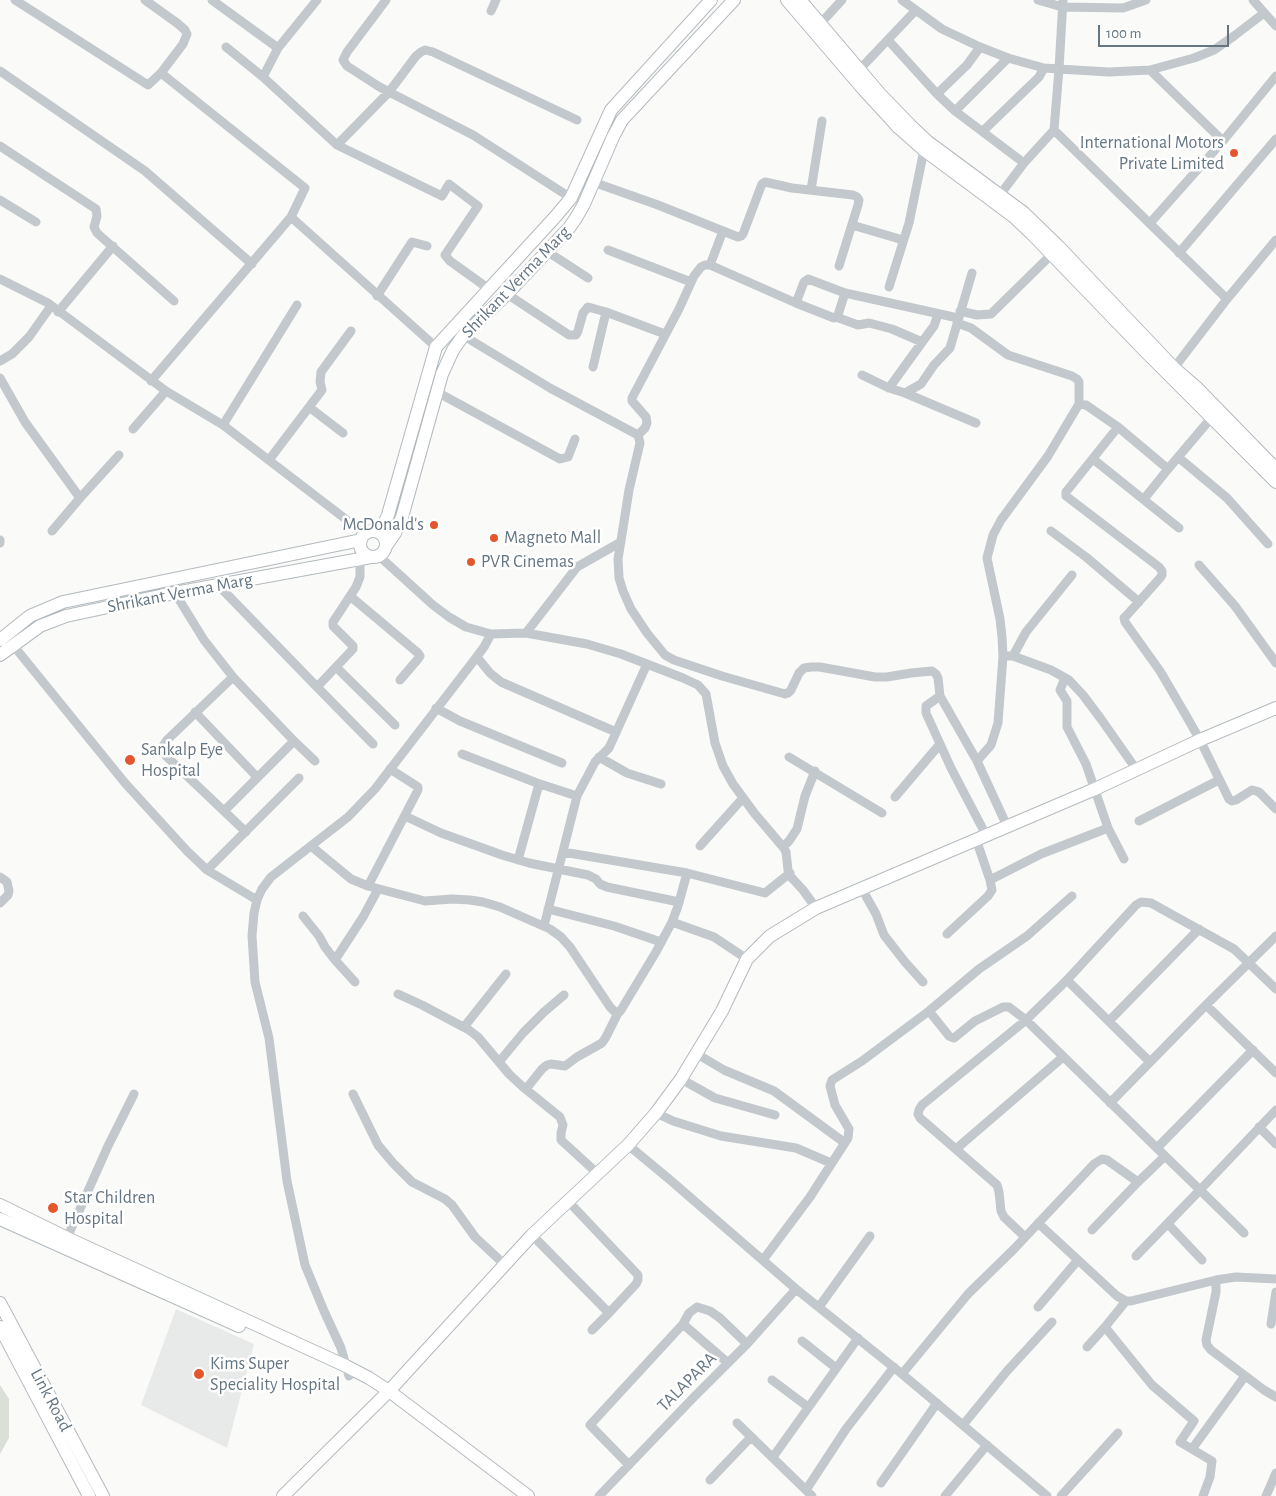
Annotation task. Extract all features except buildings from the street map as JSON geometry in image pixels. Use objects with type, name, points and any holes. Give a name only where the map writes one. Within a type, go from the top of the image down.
[{"type":"street","points":[[15,0],[148,86],[161,73],[183,44],[187,34],[177,22],[145,0]]},
{"type":"street","points":[[212,0],[278,48]]},
{"type":"street","points":[[386,0],[347,52],[343,60],[347,66],[378,86],[473,135],[571,198]]},
{"type":"street","points":[[491,11],[496,0]]},
{"type":"street","name":"Shrikant Verma Marg","points":[[380,533],[388,515],[436,347],[571,198],[611,110],[711,0]]},
{"type":"street","name":"Shrikant Verma Marg","points":[[0,656],[40,626],[66,616],[374,554],[396,533],[447,361],[464,336],[548,252],[576,218],[622,120],[734,0]]},
{"type":"street","points":[[787,0],[898,127],[924,150],[1014,217],[1276,482]]},
{"type":"street","points":[[800,0],[880,94],[928,142],[1024,213],[1059,247],[1174,368],[1196,387],[1276,469]]},
{"type":"street","points":[[820,24],[842,0]]},
{"type":"street","points":[[902,0],[942,29],[1008,58],[1044,68],[1109,72],[1150,70],[1194,58],[1214,50],[1264,13]]},
{"type":"street","points":[[1038,0],[1062,4],[1123,8],[1146,0]]},
{"type":"street","points":[[1253,0],[1276,26]]},
{"type":"street","points":[[263,77],[278,48],[312,2]]},
{"type":"street","points":[[999,196],[1024,163],[1054,130],[1062,4]]},
{"type":"street","points":[[860,69],[916,10]]},
{"type":"street","points":[[888,40],[937,94],[956,111],[1024,163]]},
{"type":"street","points":[[226,47],[263,77],[337,145],[442,196],[449,184],[478,206],[445,255],[450,261],[489,289]]},
{"type":"street","points":[[937,94],[966,65],[980,47]]},
{"type":"street","points":[[337,145],[389,92],[416,56],[426,50],[577,120]]},
{"type":"street","points":[[956,111],[1008,58]]},
{"type":"street","points":[[983,131],[1039,77],[1044,68]]},
{"type":"street","points":[[0,70],[144,171],[252,264]]},
{"type":"street","points":[[1150,70],[1223,141]]},
{"type":"street","points":[[151,381],[291,217],[305,188],[161,73]]},
{"type":"street","points":[[1150,223],[1223,141],[1276,76]]},
{"type":"street","points":[[811,190],[822,121]]},
{"type":"street","points":[[1054,130],[1227,300]]},
{"type":"street","points":[[1180,253],[1276,139]]},
{"type":"street","points":[[0,146],[96,209],[95,230],[174,301]]},
{"type":"street","points":[[889,287],[913,204],[924,150]]},
{"type":"street","points":[[594,182],[738,237],[741,236],[762,184],[765,182],[857,197],[859,200],[858,205],[839,266]]},
{"type":"street","points":[[0,200],[36,222]]},
{"type":"street","points":[[291,217],[436,347]]},
{"type":"street","points":[[852,225],[903,240]]},
{"type":"street","points":[[710,265],[723,231]]},
{"type":"street","points":[[1174,368],[1276,240]]},
{"type":"street","points":[[377,296],[412,242],[426,246]]},
{"type":"street","points":[[0,361],[12,354],[29,337],[113,246]]},
{"type":"street","points":[[608,250],[691,282]]},
{"type":"street","points":[[548,252],[588,278]]},
{"type":"street","points":[[796,303],[804,282],[808,279],[845,293],[938,314],[959,317],[991,314],[1052,254]]},
{"type":"street","points":[[638,435],[647,423],[646,417],[632,401],[632,398],[691,282],[700,267],[705,265],[710,265],[830,317],[858,324],[869,323],[892,329],[922,342]]},
{"type":"street","points":[[905,393],[921,384],[934,365],[950,348],[972,273]]},
{"type":"street","points":[[0,279],[54,309],[151,381],[223,424],[363,537]]},
{"type":"street","points":[[836,317],[845,293]]},
{"type":"street","points":[[507,294],[573,335],[576,335],[578,331],[585,310],[591,308],[665,334]]},
{"type":"street","points":[[223,424],[297,305]]},
{"type":"street","points":[[593,367],[606,312]]},
{"type":"street","points":[[889,388],[934,326],[938,314]]},
{"type":"street","points":[[959,317],[1008,355],[1072,376],[1079,382],[1079,404],[1048,456],[1000,520],[988,550],[987,565],[1000,619],[1003,656],[996,731],[991,745],[977,761]]},
{"type":"street","points":[[452,329],[550,388],[638,435],[640,447],[629,490],[618,559],[619,578],[631,609],[665,655],[674,660],[722,676],[784,694],[791,690],[799,673],[804,668],[811,667],[888,677],[911,673],[932,672],[936,674],[940,696],[977,761],[1006,826]]},
{"type":"street","points":[[269,460],[322,390],[320,382],[321,372],[351,331]]},
{"type":"street","points":[[862,376],[976,423]]},
{"type":"street","points":[[0,378],[25,422],[80,498]]},
{"type":"street","points":[[133,428],[166,391]]},
{"type":"street","points":[[437,392],[560,459],[568,457],[575,439]]},
{"type":"street","points":[[1079,404],[1086,405],[1118,427],[1168,469]]},
{"type":"street","points":[[309,407],[343,433]]},
{"type":"street","points":[[1144,499],[1212,417]]},
{"type":"street","points":[[1118,427],[1066,492],[1066,496],[1159,566],[1162,575],[1127,614],[1124,618],[1125,622],[1160,671],[1200,740],[1229,799],[1232,801],[1236,800],[1252,790],[1259,792],[1276,809]]},
{"type":"street","points":[[52,531],[119,455]]},
{"type":"street","points":[[1178,457],[1227,498],[1268,544]]},
{"type":"street","points":[[1093,459],[1179,528]]},
{"type":"street","points":[[316,688],[353,649],[353,646],[333,626],[333,622],[356,587],[360,577],[374,554],[385,538],[380,533],[372,531],[363,537],[361,549],[364,552],[374,554],[433,605],[466,627],[492,634],[526,633],[587,644],[647,664],[683,678],[703,689],[707,700],[715,743],[723,766],[743,798],[783,847],[786,852],[791,877],[816,908]]},
{"type":"street","points":[[1050,531],[1104,572],[1139,602]]},
{"type":"street","name":"Shrikant Verma Marg","points":[[0,640],[30,616],[63,602],[363,537]]},
{"type":"street","points":[[526,633],[577,567],[621,542]]},
{"type":"street","points":[[1199,564],[1235,606],[1276,663]]},
{"type":"street","points":[[1013,656],[1026,632],[1072,575]]},
{"type":"street","points":[[218,585],[316,688],[374,744]]},
{"type":"street","points":[[175,593],[204,640],[233,677],[314,760]]},
{"type":"street","points":[[350,596],[420,656],[400,680]]},
{"type":"street","points":[[348,1371],[341,1348],[305,1265],[287,1181],[269,1038],[255,982],[252,936],[254,913],[262,889],[271,878],[348,817],[375,789],[436,708],[477,658],[492,634]]},
{"type":"street","points":[[13,645],[125,783],[187,851],[208,870],[257,900]]},
{"type":"street","points":[[1003,656],[1013,656],[1051,670],[1065,678],[1083,695],[1136,769]]},
{"type":"street","points":[[477,658],[501,682],[616,732]]},
{"type":"street","points":[[544,926],[577,796],[595,762],[608,748],[647,664]]},
{"type":"street","points":[[336,667],[395,725]]},
{"type":"street","points":[[233,677],[166,740],[162,750],[246,832]]},
{"type":"street","points":[[1065,678],[1060,690],[1067,700],[1067,727],[1086,764],[1108,828],[1124,859]]},
{"type":"street","points":[[940,696],[928,703],[925,709],[981,837],[992,890],[947,934]]},
{"type":"street","points":[[436,708],[460,721],[562,763]]},
{"type":"street","points":[[283,1496],[387,1394],[532,1235],[628,1146],[681,1079],[722,1011],[747,959],[770,936],[816,908],[1094,789],[1200,740],[1276,708]]},
{"type":"street","points":[[195,712],[257,777]]},
{"type":"street","points":[[224,811],[294,741]]},
{"type":"street","points":[[895,797],[940,744]]},
{"type":"street","points":[[462,754],[539,784],[577,796]]},
{"type":"street","points":[[599,757],[628,773],[661,784]]},
{"type":"street","points":[[790,757],[882,813]]},
{"type":"street","points":[[368,886],[418,790],[418,787],[390,769]]},
{"type":"street","points":[[783,847],[790,841],[797,829],[808,787],[815,772]]},
{"type":"street","points":[[208,870],[299,778]]},
{"type":"street","points":[[1140,821],[1219,780]]},
{"type":"street","points":[[518,860],[539,784]]},
{"type":"street","points":[[700,846],[743,798]]},
{"type":"street","points":[[405,816],[471,845],[518,860],[588,875],[607,887],[679,902]]},
{"type":"street","points":[[990,880],[1041,854],[1108,828]]},
{"type":"street","points":[[311,846],[351,879],[368,886],[425,900],[452,899],[482,902],[500,907],[544,926],[570,947],[613,1011],[618,1013]]},
{"type":"street","points":[[563,852],[687,873],[765,893],[790,873]]},
{"type":"street","points":[[526,1089],[547,1065],[565,1066],[602,1043],[672,922],[687,873]]},
{"type":"street","points":[[0,877],[6,882],[9,891],[8,895],[0,903]]},
{"type":"street","points":[[335,960],[363,917],[378,889]]},
{"type":"street","points":[[862,889],[876,914],[884,935],[923,982]]},
{"type":"street","points":[[763,1260],[810,1197],[848,1138],[848,1129],[835,1105],[830,1086],[832,1080],[862,1061],[929,1011],[979,969],[1027,936],[1072,896]]},
{"type":"street","points":[[1025,1237],[1004,1217],[1001,1211],[997,1185],[920,1118],[918,1114],[922,1106],[1026,1020],[1141,902],[1151,902],[1234,949],[1276,989]]},
{"type":"street","points":[[548,909],[614,926],[661,942]]},
{"type":"street","points":[[303,916],[319,936],[324,947],[355,982]]},
{"type":"street","points":[[672,922],[714,937],[747,959]]},
{"type":"street","points":[[1109,1021],[1199,929]]},
{"type":"street","points":[[1110,1103],[1276,936]]},
{"type":"street","points":[[464,1027],[506,974]]},
{"type":"street","points":[[1067,980],[1150,1062]]},
{"type":"street","points":[[398,994],[478,1036],[499,1062],[526,1089],[560,1117],[563,1125],[561,1140],[597,1174]]},
{"type":"street","points":[[499,1062],[523,1033],[544,1012],[564,996]]},
{"type":"street","points":[[1206,1005],[1276,1072]]},
{"type":"street","points":[[929,1011],[949,1036],[954,1038],[971,1024],[1003,1007],[1009,1007],[1026,1020],[1244,1233]]},
{"type":"street","points":[[1157,1148],[1253,1050]]},
{"type":"street","points":[[697,1054],[724,1070],[774,1090],[845,1143]]},
{"type":"street","points":[[956,1149],[1063,1057]]},
{"type":"street","points":[[681,1079],[715,1098],[775,1115]]},
{"type":"street","points":[[67,1238],[108,1146],[134,1094]]},
{"type":"street","points":[[353,1094],[378,1146],[393,1163],[412,1182],[445,1199],[452,1205],[475,1237],[505,1265]]},
{"type":"street","points":[[1136,1256],[1276,1110]]},
{"type":"street","points":[[656,1113],[673,1121],[722,1136],[796,1148],[831,1163]]},
{"type":"street","points":[[1260,1127],[1276,1144]]},
{"type":"street","points":[[628,1146],[796,1289],[894,1367],[1047,1496]]},
{"type":"street","points":[[1092,1230],[1165,1156]]},
{"type":"street","points":[[902,1374],[968,1294],[1098,1161],[1102,1159],[1107,1160],[1138,1182]]},
{"type":"street","points":[[568,1201],[638,1275],[636,1284],[592,1330]]},
{"type":"street","points":[[0,1205],[348,1371],[387,1394],[528,1496]]},
{"type":"street","points":[[0,1219],[348,1371]]},
{"type":"street","points":[[1038,1223],[1117,1296],[1126,1301],[1236,1277],[1276,1279]]},
{"type":"street","points":[[1168,1224],[1202,1260]]},
{"type":"street","points":[[532,1235],[608,1313]]},
{"type":"street","points":[[819,1307],[870,1236]]},
{"type":"street","points":[[1038,1307],[1078,1260]]},
{"type":"street","points":[[1216,1280],[1216,1292],[1206,1340],[1207,1345],[1245,1376],[1276,1397]]},
{"type":"street","name":"TALAPARA","points":[[599,1496],[747,1344],[796,1289]]},
{"type":"street","points":[[1271,1324],[1276,1292]]},
{"type":"street","points":[[1087,1347],[1126,1301]]},
{"type":"street","name":"Link Road","points":[[0,1303],[103,1496]]},
{"type":"street","points":[[629,1465],[590,1425],[683,1324],[689,1313],[697,1307],[703,1308],[720,1318],[747,1344]]},
{"type":"street","points":[[963,1425],[1007,1371],[1052,1322]]},
{"type":"street","points":[[683,1324],[728,1363]]},
{"type":"street","name":"Link Road","points":[[0,1327],[89,1496]]},
{"type":"street","points":[[1105,1327],[1152,1385],[1194,1421],[1180,1442],[1212,1462],[1210,1477],[1203,1496]]},
{"type":"street","points":[[772,1457],[858,1338]]},
{"type":"street","points":[[802,1341],[836,1368]]},
{"type":"street","points":[[737,1423],[809,1493],[846,1429],[894,1367]]},
{"type":"street","points":[[1192,1449],[1245,1376]]},
{"type":"street","points":[[772,1380],[808,1407]]},
{"type":"street","points":[[387,1394],[514,1496]]},
{"type":"street","points":[[882,1483],[937,1403]]},
{"type":"street","points":[[1061,1496],[1118,1433]]},
{"type":"street","points":[[710,1480],[751,1437]]},
{"type":"street","points":[[945,1496],[987,1445]]},
{"type":"street","points":[[1266,1496],[1276,1473]]},
{"type":"shaded area","name":"Kims Super Speciality Hospital","points":[[176,1309],[254,1344],[227,1448],[141,1405]]},
{"type":"shaded area","points":[[0,1385],[9,1399],[9,1438],[0,1454]]},
{"type":"place","name":"International Motors Private Limited","points":[[1234,153]]},
{"type":"place","name":"McDonald's","points":[[434,525]]},
{"type":"place","name":"Magneto Mall","points":[[494,538]]},
{"type":"place","name":"PVR Cinemas","points":[[471,562]]},
{"type":"place","name":"Sankalp Eye Hospital","points":[[130,760]]},
{"type":"place","name":"Star Children Hospital","points":[[53,1208]]},
{"type":"place","name":"Kims Super Speciality Hospital","points":[[199,1374]]}]
